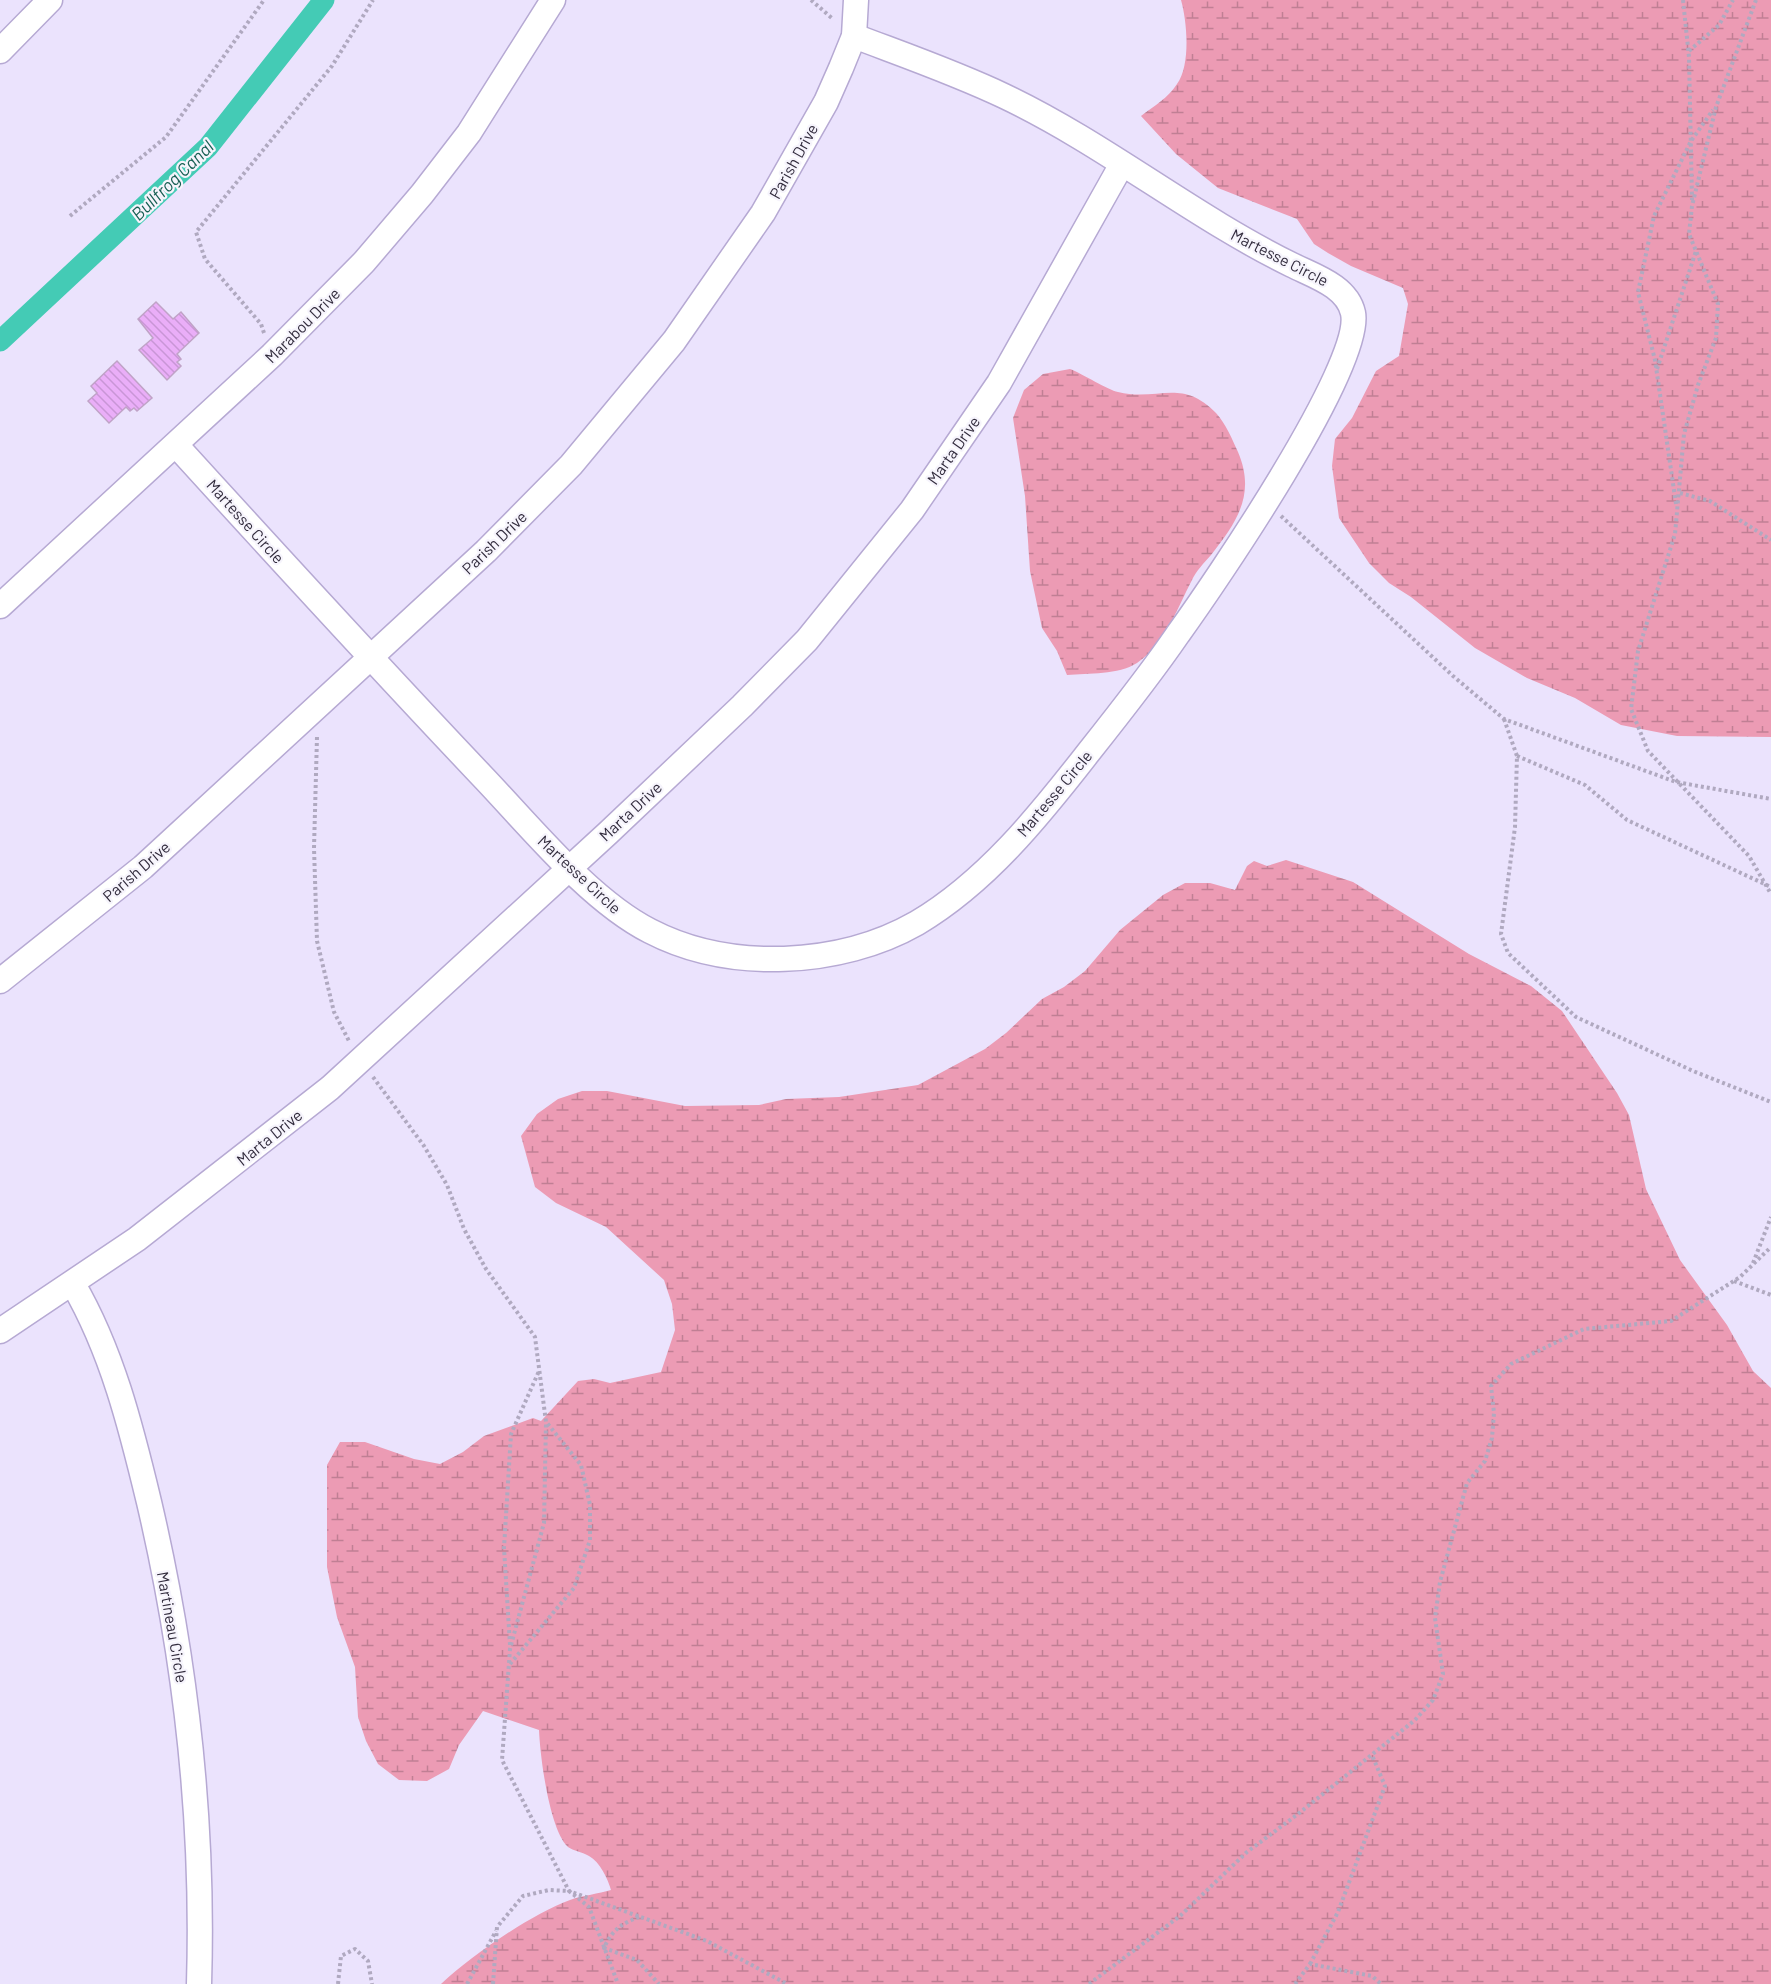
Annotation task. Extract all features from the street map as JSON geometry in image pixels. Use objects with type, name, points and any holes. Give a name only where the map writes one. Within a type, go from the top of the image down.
[{"type":"street","name":"Marabou Drive","points":[[0,606],[272,355],[364,262],[470,133],[553,0]]},
{"type":"street","name":"Parish Drive","points":[[0,981],[143,867],[370,658],[540,498],[571,465],[674,341],[764,213],[826,102],[854,36],[856,0]]},
{"type":"street","points":[[0,51],[39,4]]},
{"type":"street","name":"Martesse Circle","points":[[176,445],[370,658],[570,867],[603,900],[630,920],[674,942],[717,954],[778,958],[831,953],[866,945],[920,921],[973,882],[1053,798],[1146,680],[1233,556],[1342,366],[1352,339],[1353,309],[1335,286],[1248,243],[1122,164],[1006,97],[854,36]]},
{"type":"street","name":"Marta Drive","points":[[0,1331],[73,1284],[233,1167],[360,1060],[750,698],[807,640],[912,510],[999,383],[1122,164]]},
{"type":"street","name":"Martineau Circle","points":[[73,1284],[93,1318],[112,1369],[140,1464],[169,1599],[188,1719],[196,1803],[200,1924],[199,1984]]},
{"type":"path","points":[[70,216],[166,136],[264,0]]},
{"type":"path","points":[[272,355],[261,324],[205,259],[196,232],[332,66],[374,0]]},
{"type":"path","points":[[1683,0],[1689,51],[1692,206],[1689,234],[1718,304],[1716,338],[1698,385],[1684,434],[1675,534],[1638,651],[1631,709],[1648,751],[1749,856],[1769,886],[1771,894]]},
{"type":"path","points":[[1689,51],[1719,26],[1733,0]]},
{"type":"path","points":[[1692,206],[1716,107],[1756,0]]},
{"type":"path","points":[[1677,510],[1657,372],[1638,292],[1654,216],[1691,141],[1716,107]]},
{"type":"path","points":[[1657,372],[1697,250]]},
{"type":"path","points":[[1680,493],[1710,501],[1771,540]]},
{"type":"path","points":[[1266,502],[1453,676],[1504,719],[1676,782],[1771,799]]},
{"type":"path","points":[[1504,719],[1517,756],[1515,827],[1501,934],[1508,953],[1575,1017],[1693,1071],[1771,1102]]},
{"type":"path","points":[[317,735],[314,848],[317,941],[333,1012],[360,1060],[424,1146],[447,1185],[464,1229],[486,1269],[535,1337],[546,1422],[544,1523],[510,1649]]},
{"type":"path","points":[[1517,756],[1585,785],[1627,820],[1646,830],[1674,844],[1730,866],[1769,886]]},
{"type":"path","points":[[1769,886],[1771,882]]},
{"type":"path","points":[[1751,1266],[1771,1217]]},
{"type":"path","points":[[1089,1984],[1180,1916],[1247,1852],[1415,1720],[1433,1700],[1443,1674],[1435,1618],[1440,1582],[1467,1483],[1485,1461],[1492,1438],[1494,1413],[1491,1386],[1511,1364],[1584,1329],[1671,1321],[1734,1281],[1771,1247]]},
{"type":"path","points":[[1734,1281],[1770,1294]]},
{"type":"path","points":[[539,1371],[511,1434],[504,1548],[510,1649],[502,1760],[569,1891],[589,1907],[618,1984]]},
{"type":"path","points":[[509,1666],[574,1588],[590,1540],[590,1505],[581,1465],[546,1422]]},
{"type":"path","points":[[1295,1984],[1310,1964],[1338,1911],[1385,1786],[1372,1755]]},
{"type":"path","points":[[467,1984],[497,1928],[523,1896],[549,1890],[569,1891],[707,1941],[787,1984]]},
{"type":"path","points":[[604,1948],[619,1925],[640,1917]]},
{"type":"path","points":[[493,1984],[497,1928]]},
{"type":"path","points":[[604,1948],[637,1960],[659,1984]]},
{"type":"path","points":[[338,1984],[341,1956],[355,1949],[368,1961],[372,1984]]},
{"type":"path","points":[[1310,1964],[1372,1976],[1381,1984]]},
{"type":"green space","points":[[1181,0],[1771,0],[1771,737],[1677,736],[1621,725],[1575,698],[1527,678],[1475,648],[1411,597],[1389,583],[1369,563],[1339,518],[1332,466],[1335,439],[1352,418],[1376,371],[1399,356],[1408,304],[1403,288],[1351,266],[1314,244],[1297,219],[1218,188],[1176,154],[1141,116],[1169,94],[1181,76],[1186,43]]},
{"type":"green space","points":[[1070,369],[1118,392],[1180,393],[1203,402],[1223,422],[1238,452],[1245,481],[1241,507],[1236,519],[1196,573],[1163,636],[1147,655],[1137,663],[1121,670],[1067,675],[1057,651],[1042,628],[1030,571],[1025,496],[1013,418],[1024,390],[1043,374]]},
{"type":"green space","points":[[1286,860],[1353,882],[1469,954],[1531,986],[1562,1011],[1617,1093],[1629,1115],[1646,1189],[1680,1260],[1727,1325],[1753,1371],[1771,1388],[1771,1984],[441,1984],[485,1949],[537,1915],[570,1900],[611,1890],[597,1862],[568,1847],[561,1838],[547,1791],[539,1730],[483,1711],[459,1745],[449,1769],[427,1781],[399,1780],[378,1764],[366,1741],[358,1717],[355,1667],[337,1617],[327,1567],[327,1465],[340,1442],[365,1442],[414,1459],[440,1464],[463,1452],[484,1436],[533,1418],[541,1421],[578,1381],[594,1379],[610,1383],[661,1372],[675,1330],[672,1304],[664,1280],[606,1227],[556,1203],[535,1187],[521,1136],[537,1114],[558,1099],[582,1091],[607,1091],[685,1106],[759,1105],[786,1099],[839,1097],[918,1085],[985,1049],[1006,1033],[1042,999],[1064,987],[1085,971],[1120,930],[1163,895],[1185,883],[1210,883],[1235,890],[1247,866],[1254,861],[1267,866]]},
{"type":"building","points":[[156,302],[173,319],[181,312],[199,333],[177,354],[181,359],[177,362],[181,366],[167,380],[139,350],[153,338],[138,319]]},
{"type":"building","points":[[117,361],[152,398],[137,411],[134,408],[130,411],[126,407],[109,423],[88,401],[97,393],[91,386]]},
{"type":"waterway","name":"Bullfrog Canal","points":[[0,341],[208,147],[324,0]]}]
